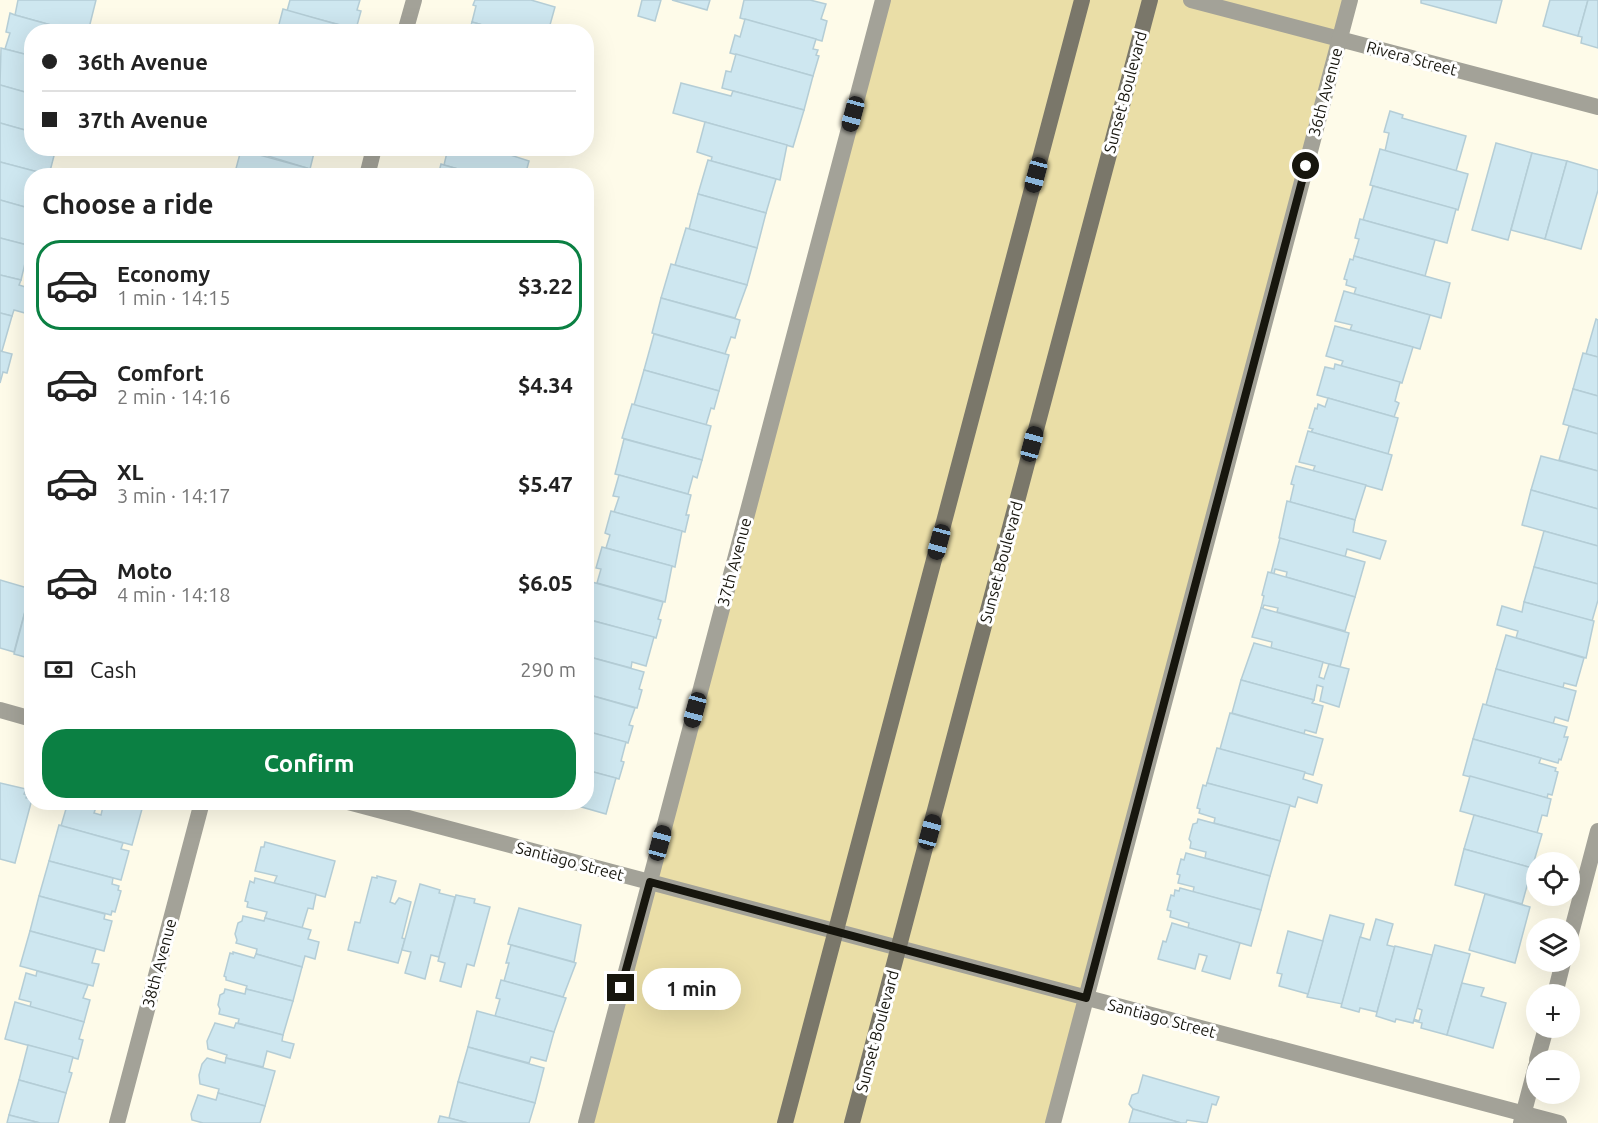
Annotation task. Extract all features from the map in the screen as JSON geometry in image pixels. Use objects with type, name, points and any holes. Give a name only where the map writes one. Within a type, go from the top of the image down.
[{"type":"main road","points":[[785,1123],[1082,0]]},
{"type":"main road","name":"Sunset Boulevard","points":[[852,1123],[1150,0]]},
{"type":"street","points":[[407,24],[414,0]]},
{"type":"street","name":"37th Avenue","points":[[586,1123],[883,0]]},
{"type":"street","name":"Rivera Street","points":[[1191,0],[1598,107]]},
{"type":"street","name":"36th Avenue","points":[[1053,1123],[1350,0]]},
{"type":"street","points":[[0,711],[24,717]]},
{"type":"street","name":"38th Avenue","points":[[117,1123],[200,810]]},
{"type":"street","name":"Santiago Street","points":[[378,810],[1086,998],[1522,1118],[1558,1123]]},
{"type":"street","points":[[1575,918],[1598,831]]},
{"type":"street","points":[[1522,1118],[1526,1103]]},
{"type":"shaded area","points":[[883,0],[1350,0],[1053,1123],[586,1123]]},
{"type":"building","points":[[18,0],[96,0],[90,24],[47,24],[15,15]]},
{"type":"building","points":[[290,0],[360,0],[357,10],[361,11],[357,24],[337,24],[287,11]]},
{"type":"building","points":[[475,0],[531,0],[555,7],[550,24],[479,24],[472,22],[476,6],[473,5]]},
{"type":"building","points":[[642,0],[661,0],[655,21],[638,16]]},
{"type":"building","points":[[672,0],[710,0],[707,10]]},
{"type":"building","points":[[744,0],[810,0],[826,4],[821,19],[827,21],[822,41],[740,18]]},
{"type":"building","points":[[1421,0],[1502,0],[1496,23],[1421,3]]},
{"type":"building","points":[[1550,0],[1588,0],[1578,36],[1543,26]]},
{"type":"building","points":[[1588,0],[1598,0],[1598,48],[1581,43],[1582,37],[1578,36]]},
{"type":"building","points":[[283,9],[336,24],[279,24]]},
{"type":"building","points":[[10,13],[47,24],[24,24],[24,54],[5,49],[10,33],[6,32]]},
{"type":"building","points":[[745,19],[816,39],[813,49],[818,50],[816,55],[819,56],[813,76],[730,53],[735,35],[740,37]]},
{"type":"building","points":[[1,48],[24,54],[24,92],[0,85]]},
{"type":"building","points":[[736,54],[813,76],[804,110],[722,88],[726,71],[731,72]]},
{"type":"building","points":[[681,83],[731,96],[733,91],[804,110],[793,147],[673,113]]},
{"type":"building","points":[[0,85],[24,92],[24,130],[0,123]]},
{"type":"building","points":[[1390,111],[1403,115],[1402,118],[1466,136],[1456,171],[1385,151],[1389,133],[1384,132]]},
{"type":"building","points":[[705,122],[787,145],[780,180],[711,161],[712,157],[697,152]]},
{"type":"building","points":[[0,123],[24,130],[24,156],[54,156],[51,168],[24,168],[0,162]]},
{"type":"building","points":[[1496,143],[1532,153],[1508,240],[1472,230]]},
{"type":"building","points":[[1380,149],[1468,174],[1458,210],[1370,185]]},
{"type":"building","points":[[1532,153],[1567,161],[1545,239],[1511,230]]},
{"type":"building","points":[[239,156],[263,156],[307,168],[236,168]]},
{"type":"building","points":[[268,156],[313,156],[310,168]]},
{"type":"building","points":[[446,156],[513,156],[529,161],[527,168],[454,168],[444,165]]},
{"type":"building","points":[[708,160],[776,179],[766,213],[698,194]]},
{"type":"building","points":[[1567,161],[1598,170],[1598,190],[1581,249],[1545,239]]},
{"type":"building","points":[[0,162],[24,168],[24,207],[0,200]]},
{"type":"building","points":[[441,164],[454,168],[440,168]]},
{"type":"building","points":[[1373,186],[1456,209],[1447,243],[1363,220]]},
{"type":"building","points":[[698,194],[766,213],[757,248],[689,229]]},
{"type":"building","points":[[0,200],[24,207],[24,244],[0,238]]},
{"type":"building","points":[[1360,219],[1435,240],[1425,276],[1354,256],[1359,239],[1355,238]]},
{"type":"building","points":[[686,228],[757,248],[747,285],[675,265]]},
{"type":"building","points":[[0,238],[24,244],[24,267],[21,280],[0,275]]},
{"type":"building","points":[[1354,256],[1450,283],[1441,318],[1354,294],[1356,288],[1346,285],[1347,280],[1344,279],[1350,259],[1353,260]]},
{"type":"building","points":[[671,264],[747,285],[735,318],[661,298]]},
{"type":"building","points":[[0,275],[21,280],[19,285],[24,287],[24,313],[14,310],[12,316],[0,313]]},
{"type":"building","points":[[1344,291],[1430,315],[1420,349],[1350,330],[1352,325],[1335,321]]},
{"type":"building","points":[[661,298],[740,320],[735,338],[731,337],[725,354],[652,333]]},
{"type":"building","points":[[0,313],[12,316],[2,351],[0,351]]},
{"type":"building","points":[[1596,319],[1598,320],[1598,357],[1586,354]]},
{"type":"building","points":[[1335,326],[1413,347],[1402,383],[1341,366],[1343,361],[1326,356]]},
{"type":"building","points":[[654,334],[729,355],[719,391],[644,370]]},
{"type":"building","points":[[0,351],[12,354],[7,373],[3,372],[0,383]]},
{"type":"building","points":[[1583,353],[1598,357],[1598,396],[1573,389]]},
{"type":"building","points":[[1335,364],[1400,382],[1395,401],[1399,403],[1394,417],[1317,395],[1325,367],[1334,369]]},
{"type":"building","points":[[644,370],[719,391],[706,425],[634,405]]},
{"type":"building","points":[[1573,389],[1598,396],[1598,434],[1563,424]]},
{"type":"building","points":[[1328,398],[1398,418],[1388,454],[1311,432],[1313,429],[1309,428],[1315,408],[1317,409],[1318,404],[1325,407]]},
{"type":"building","points":[[632,404],[711,426],[702,460],[622,438]]},
{"type":"building","points":[[1569,426],[1598,434],[1598,471],[1559,460]]},
{"type":"building","points":[[1308,431],[1392,455],[1382,490],[1313,471],[1315,466],[1299,462]]},
{"type":"building","points":[[624,439],[702,460],[697,478],[693,476],[688,494],[615,474]]},
{"type":"building","points":[[1541,456],[1598,471],[1598,509],[1531,490]]},
{"type":"building","points":[[1296,466],[1366,485],[1355,520],[1290,502],[1294,485],[1291,484]]},
{"type":"building","points":[[619,475],[691,495],[685,532],[614,512],[619,497],[613,496]]},
{"type":"building","points":[[1531,490],[1598,509],[1598,546],[1522,525]]},
{"type":"building","points":[[1287,501],[1355,520],[1353,532],[1386,541],[1380,559],[1347,549],[1345,557],[1279,538]]},
{"type":"building","points":[[611,511],[682,531],[675,567],[606,548],[610,535],[605,533]]},
{"type":"building","points":[[1544,531],[1598,546],[1598,584],[1534,567]]},
{"type":"building","points":[[1280,538],[1365,562],[1355,597],[1286,577],[1287,572],[1275,569],[1274,574],[1271,573]]},
{"type":"building","points":[[602,547],[672,566],[665,602],[597,583],[601,569],[596,568]]},
{"type":"building","points":[[1534,567],[1598,584],[1598,600],[1592,621],[1524,602]]},
{"type":"building","points":[[1268,572],[1355,597],[1345,631],[1277,612],[1278,608],[1264,605],[1261,608]]},
{"type":"building","points":[[0,580],[24,587],[24,615],[14,652],[0,648]]},
{"type":"building","points":[[594,583],[663,602],[656,638],[594,621]]},
{"type":"building","points":[[1524,602],[1594,621],[1586,658],[1516,638],[1518,631],[1497,625],[1502,606],[1522,612]]},
{"type":"building","points":[[1261,608],[1349,633],[1340,667],[1271,648],[1272,642],[1252,637]]},
{"type":"building","points":[[24,616],[24,657],[14,654]]},
{"type":"building","points":[[594,621],[654,637],[646,666],[632,662],[631,668],[594,658]]},
{"type":"building","points":[[1506,635],[1584,658],[1576,686],[1564,683],[1563,688],[1496,669]]},
{"type":"building","points":[[1254,643],[1323,662],[1319,677],[1324,679],[1329,664],[1349,669],[1339,707],[1320,701],[1323,687],[1317,685],[1314,700],[1241,680]]},
{"type":"building","points":[[594,658],[644,672],[637,708],[594,696]]},
{"type":"building","points":[[1496,669],[1576,691],[1568,721],[1555,717],[1553,724],[1486,705]]},
{"type":"building","points":[[1241,680],[1314,700],[1312,703],[1323,706],[1316,733],[1305,730],[1304,734],[1232,713]]},
{"type":"building","points":[[594,696],[635,708],[629,725],[633,726],[628,743],[594,733]]},
{"type":"building","points":[[1483,704],[1567,727],[1564,737],[1568,737],[1561,760],[1559,759],[1558,763],[1473,739]]},
{"type":"building","points":[[1230,713],[1323,739],[1313,775],[1220,749]]},
{"type":"building","points":[[594,733],[626,742],[619,779],[594,772]]},
{"type":"building","points":[[1473,739],[1541,758],[1539,763],[1556,768],[1555,771],[1558,772],[1552,795],[1548,794],[1547,798],[1463,775]]},
{"type":"building","points":[[1217,748],[1305,772],[1303,779],[1322,785],[1317,803],[1298,797],[1295,807],[1207,783]]},
{"type":"building","points":[[594,772],[616,778],[606,814],[592,810],[594,810]]},
{"type":"building","points":[[1470,776],[1551,799],[1547,816],[1542,815],[1537,833],[1460,811]]},
{"type":"building","points":[[0,783],[24,789],[24,810],[29,810],[15,863],[0,859]]},
{"type":"building","points":[[1207,783],[1290,805],[1280,841],[1214,823],[1215,818],[1199,813],[1200,809],[1197,808],[1203,785],[1206,786]]},
{"type":"building","points":[[66,810],[95,810],[94,813],[101,815],[102,810],[142,810],[132,845],[61,826]]},
{"type":"building","points":[[1474,815],[1542,834],[1537,852],[1526,852],[1526,866],[1464,849]]},
{"type":"building","points":[[1198,819],[1280,841],[1270,876],[1205,858],[1206,852],[1190,848],[1189,839],[1193,824],[1197,823]]},
{"type":"building","points":[[59,825],[123,843],[121,849],[129,851],[121,880],[49,861]]},
{"type":"building","points":[[265,842],[335,861],[325,897],[274,883],[277,876],[255,871],[261,847],[264,847]]},
{"type":"building","points":[[1464,849],[1526,866],[1526,890],[1522,904],[1455,885]]},
{"type":"building","points":[[1186,853],[1270,876],[1261,910],[1193,892],[1194,887],[1178,883],[1180,875],[1177,874],[1181,859],[1184,860]]},
{"type":"building","points":[[49,861],[113,878],[112,884],[119,886],[118,890],[121,891],[115,912],[112,911],[111,915],[39,896]]},
{"type":"building","points":[[377,876],[396,881],[390,902],[395,904],[399,898],[411,902],[402,938],[405,939],[398,963],[348,950],[355,922],[360,923],[372,877],[377,878]]},
{"type":"building","points":[[255,878],[316,894],[313,909],[308,908],[302,928],[265,918],[267,912],[247,907],[248,902],[245,901],[250,881],[254,883]]},
{"type":"building","points":[[420,884],[440,890],[439,893],[455,897],[439,957],[431,955],[425,979],[405,973],[411,952],[402,950]]},
{"type":"building","points":[[1180,888],[1261,910],[1251,946],[1188,928],[1189,923],[1170,917],[1171,911],[1167,910],[1171,895],[1174,896],[1175,890],[1179,891]]},
{"type":"building","points":[[1485,894],[1530,907],[1515,963],[1469,950]]},
{"type":"building","points":[[456,895],[475,899],[474,903],[490,907],[474,966],[467,964],[461,987],[440,981],[445,963],[438,961]]},
{"type":"building","points":[[39,896],[105,914],[104,919],[112,921],[104,951],[30,931]]},
{"type":"building","points":[[519,908],[581,925],[574,962],[508,944]]},
{"type":"building","points":[[1330,915],[1364,924],[1342,1004],[1307,997]]},
{"type":"building","points":[[243,916],[264,921],[265,918],[311,930],[308,939],[319,942],[315,959],[305,956],[302,967],[256,954],[257,949],[236,943],[235,934]]},
{"type":"building","points":[[1376,919],[1393,924],[1387,945],[1395,947],[1377,1012],[1360,1008],[1359,1012],[1341,1007],[1360,937],[1370,940]]},
{"type":"building","points":[[1172,923],[1240,943],[1230,979],[1202,971],[1207,956],[1199,954],[1195,969],[1158,959],[1163,941],[1166,942]]},
{"type":"building","points":[[30,931],[96,949],[92,963],[99,964],[93,986],[20,966]]},
{"type":"building","points":[[1288,931],[1323,941],[1308,994],[1279,986],[1282,974],[1277,973]]},
{"type":"building","points":[[511,945],[576,963],[563,997],[504,981]]},
{"type":"building","points":[[1435,945],[1470,954],[1447,1035],[1421,1028],[1422,1023],[1414,1021],[1414,1019],[1419,1021],[1422,1010],[1417,1008]]},
{"type":"building","points":[[1395,946],[1432,955],[1413,1023],[1396,1019],[1395,1022],[1376,1016]]},
{"type":"building","points":[[233,952],[254,958],[256,954],[302,967],[293,1001],[246,989],[247,986],[226,980],[224,976],[230,953],[233,954]]},
{"type":"building","points":[[37,971],[88,985],[83,998],[90,1000],[84,1022],[30,1007],[31,1002],[19,999],[26,973],[36,976]]},
{"type":"building","points":[[501,980],[566,998],[554,1032],[495,1016],[500,999],[496,998]]},
{"type":"building","points":[[1462,983],[1484,988],[1481,996],[1506,1003],[1493,1048],[1447,1035]]},
{"type":"building","points":[[225,989],[245,994],[246,989],[293,1001],[283,1035],[238,1023],[239,1019],[219,1014],[220,995]]},
{"type":"building","points":[[15,1002],[84,1022],[79,1039],[83,1040],[78,1059],[5,1039]]},
{"type":"building","points":[[477,1011],[554,1032],[546,1061],[531,1057],[529,1063],[468,1047]]},
{"type":"building","points":[[215,1023],[234,1028],[236,1023],[283,1035],[282,1041],[294,1044],[290,1058],[267,1051],[263,1067],[226,1058],[227,1055],[208,1049],[207,1041]]},
{"type":"building","points":[[28,1045],[73,1057],[69,1072],[72,1073],[66,1093],[19,1080]]},
{"type":"building","points":[[468,1047],[544,1068],[535,1103],[458,1082]]},
{"type":"building","points":[[207,1058],[225,1063],[226,1058],[275,1071],[265,1106],[218,1093],[219,1089],[200,1084],[199,1075],[202,1064]]},
{"type":"building","points":[[1143,1075],[1219,1097],[1216,1105],[1212,1104],[1207,1123],[1187,1120],[1186,1123],[1181,1123],[1133,1109],[1129,1104],[1132,1095],[1138,1093]]},
{"type":"building","points":[[19,1080],[66,1093],[58,1123],[40,1123],[9,1115]]},
{"type":"building","points":[[458,1082],[535,1103],[529,1123],[468,1123],[449,1118]]},
{"type":"building","points":[[218,1093],[265,1106],[260,1123],[203,1123],[192,1120],[191,1114],[198,1095],[216,1100]]},
{"type":"building","points":[[1133,1109],[1181,1123],[1129,1123]]},
{"type":"building","points":[[9,1115],[40,1123],[7,1123]]},
{"type":"building","points":[[440,1116],[449,1118],[468,1123],[438,1123]]},
{"type":"route","points":[[621,988],[650,882],[1086,998],[1306,166]]}]
